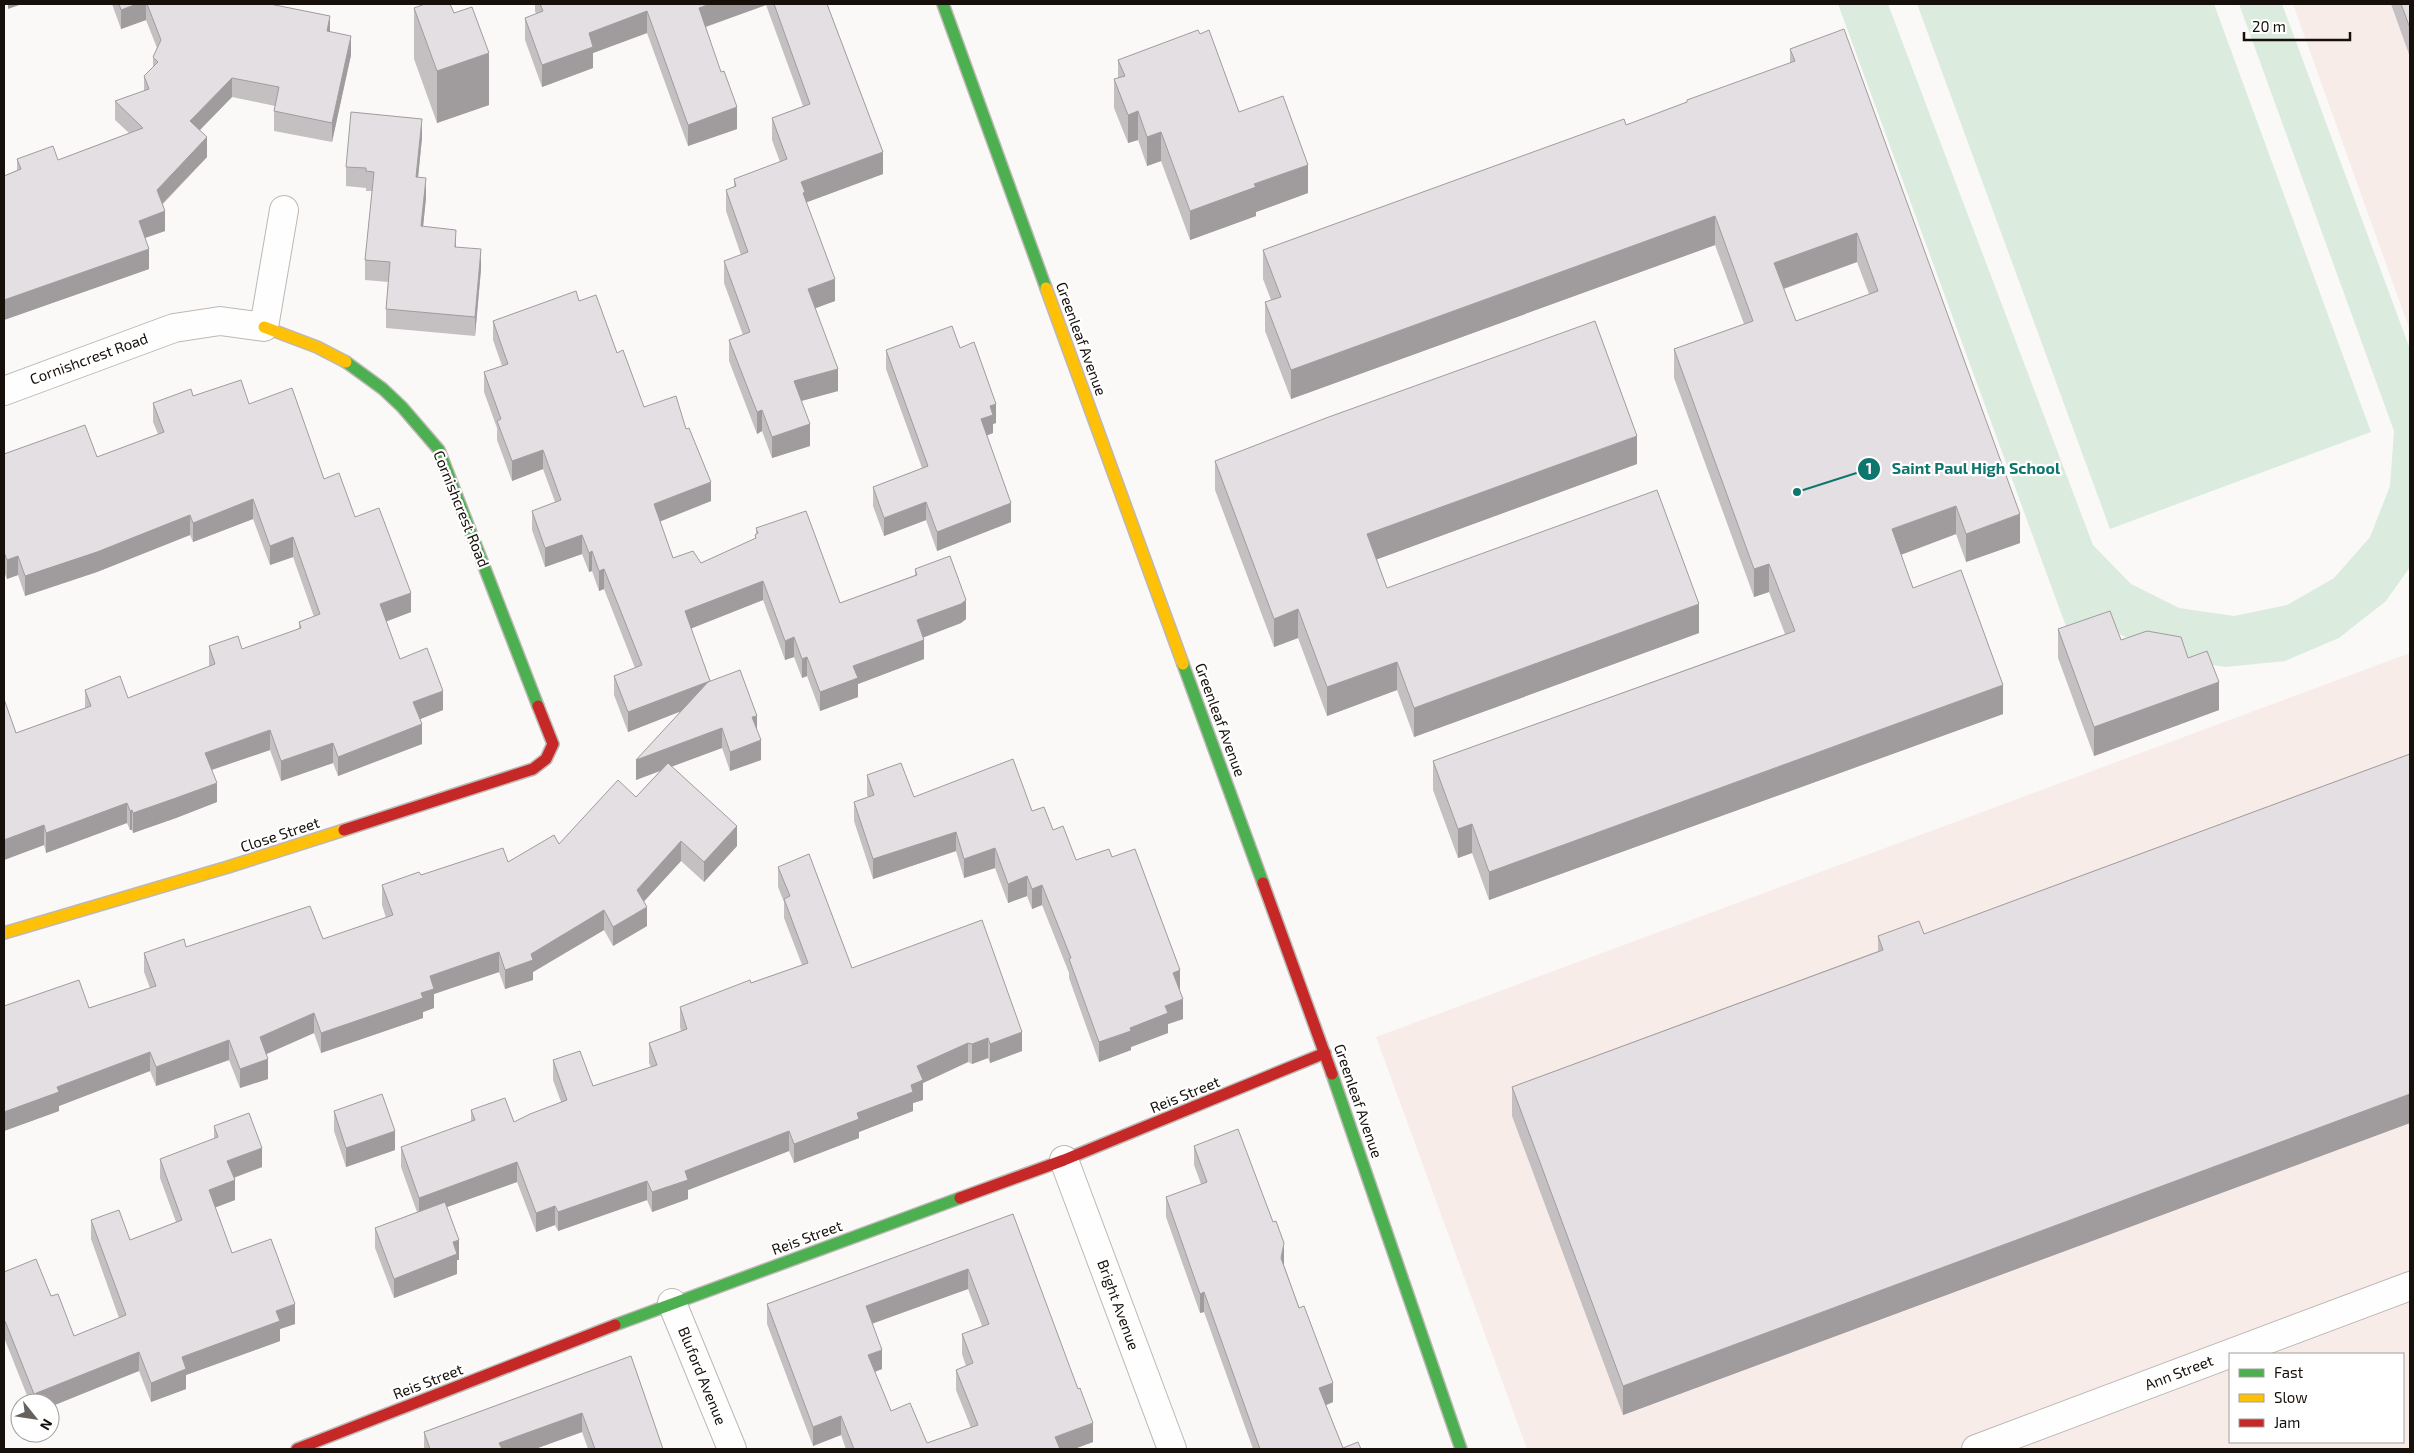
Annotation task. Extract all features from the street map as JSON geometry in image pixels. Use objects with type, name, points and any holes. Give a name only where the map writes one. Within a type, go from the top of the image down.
[{"type":"street","name":"Greenleaf Avenue","points":[[943,4],[1326,1053],[1461,1449]]},
{"type":"street","points":[[264,328],[284,210]]},
{"type":"street","name":"Cornishcrest Road","points":[[4,391],[174,328],[220,321],[264,328],[299,338],[330,352],[388,392],[416,419],[439,450],[553,744]]},
{"type":"street","name":"Close Street","points":[[4,933],[228,867],[533,769],[546,759],[553,744]]},
{"type":"street","name":"Reis Street","points":[[299,1449],[672,1303],[1064,1160],[1326,1053]]},
{"type":"street","name":"Bright Avenue","points":[[1064,1160],[1172,1449]]},
{"type":"street","name":"Ann Street","points":[[2232,1353],[2410,1286]]},
{"type":"street","name":"Bluford Avenue","points":[[672,1303],[732,1449]]},
{"type":"street","name":"Ann Street","points":[[1976,1449],[2229,1354]]},
{"type":"shaded area","points":[[2293,4],[2410,4],[2410,331]]},
{"type":"shaded area","points":[[2410,653],[2410,1449],[1527,1449],[1376,1037]]},
{"type":"green space","points":[[1838,4],[1888,4],[2093,545],[2131,584],[2179,608],[2234,616],[2287,605],[2334,578],[2370,537],[2390,486],[2394,431],[2239,4],[2282,4],[2410,349],[2410,567],[2386,601],[2339,638],[2285,661],[2226,667],[2167,658],[2110,629],[2072,643]]},
{"type":"green space","points":[[1917,4],[2214,4],[2371,432],[2110,529]]},
{"type":"building","points":[[119,4],[137,4],[121,10]]},
{"type":"building","points":[[147,4],[270,4],[330,16],[327,31],[351,36],[332,123],[274,111],[279,87],[232,78],[190,121],[207,137],[157,190],[165,211],[139,221],[149,249],[4,300],[4,176],[21,169],[17,159],[53,146],[58,160],[143,128],[115,101],[149,89],[144,76],[158,62],[153,57],[161,40]]},
{"type":"building","points":[[425,4],[450,4],[454,13],[472,7],[489,53],[437,71],[414,8]]},
{"type":"building","points":[[540,4],[710,4],[699,8],[721,72],[724,71],[737,107],[688,125],[647,11],[589,33],[593,47],[542,65],[525,18],[543,11]]},
{"type":"building","points":[[774,4],[827,4],[883,152],[801,182],[805,192],[803,193],[835,279],[808,289],[838,369],[794,381],[810,424],[772,437],[762,410],[757,412],[729,340],[750,332],[724,261],[748,252],[726,190],[736,186],[734,179],[787,159],[772,118],[810,104]]},
{"type":"building","points":[[2401,4],[2410,4],[2410,28]]},
{"type":"building","points":[[1844,29],[2020,514],[1966,534],[1956,506],[1892,529],[1913,588],[1961,570],[2003,685],[1489,872],[1472,824],[1458,829],[1433,761],[1795,631],[1769,564],[1754,569],[1674,349],[1753,321],[1715,216],[1291,370],[1265,302],[1281,297],[1263,250],[1624,119],[1626,125],[1687,102],[1687,100],[1795,61],[1790,49]],"holes":[[[1857,233],[1878,291],[1796,321],[1774,263]]]},
{"type":"building","points":[[1198,30],[1200,34],[1209,30],[1239,112],[1283,96],[1308,165],[1254,184],[1256,187],[1190,211],[1161,132],[1147,137],[1138,111],[1128,115],[1114,79],[1125,76],[1118,60]]},
{"type":"building","points":[[351,112],[422,119],[416,177],[426,178],[421,226],[456,230],[455,247],[481,249],[475,317],[386,309],[390,262],[365,260],[374,172],[366,171],[366,168],[346,167]]},
{"type":"building","points":[[576,291],[579,301],[596,295],[617,353],[623,350],[644,407],[676,396],[686,429],[689,428],[711,482],[654,504],[673,558],[693,551],[701,563],[756,538],[755,535],[758,533],[756,528],[806,511],[840,603],[917,575],[915,569],[950,556],[966,600],[961,604],[917,620],[924,640],[853,666],[858,678],[820,692],[807,657],[802,659],[794,637],[785,641],[763,581],[685,611],[710,681],[628,712],[614,676],[642,665],[604,569],[599,571],[592,551],[589,553],[582,535],[545,548],[532,511],[561,500],[543,450],[512,461],[497,421],[501,419],[484,372],[508,364],[493,321]]},
{"type":"building","points":[[1595,321],[1637,436],[1367,534],[1387,588],[1657,490],[1699,604],[1414,708],[1397,662],[1327,687],[1298,609],[1274,619],[1215,461],[1326,418]]},
{"type":"building","points":[[952,326],[960,348],[974,342],[996,404],[990,406],[993,415],[981,419],[1011,503],[937,532],[926,502],[884,518],[873,487],[928,466],[886,350]]},
{"type":"building","points":[[241,380],[249,404],[292,388],[324,479],[339,473],[355,517],[379,508],[411,593],[380,604],[400,659],[427,648],[443,691],[413,702],[422,724],[338,757],[333,743],[281,761],[270,730],[205,753],[217,783],[133,813],[132,810],[130,811],[127,803],[46,833],[44,825],[4,840],[4,699],[16,733],[91,706],[85,690],[120,676],[128,698],[215,664],[209,646],[238,636],[242,649],[301,628],[299,622],[320,614],[293,537],[270,546],[253,499],[193,523],[190,515],[97,552],[25,576],[18,556],[7,560],[4,552],[4,454],[85,425],[97,457],[164,432],[153,403],[191,389],[193,396]]},
{"type":"building","points":[[2110,611],[2121,640],[2147,631],[2181,637],[2188,658],[2207,651],[2219,682],[2094,727],[2058,629]]},
{"type":"building","points":[[740,670],[757,716],[752,717],[761,740],[730,752],[722,728],[636,760],[708,682]]},
{"type":"building","points":[[2410,754],[2410,1094],[1623,1386],[1512,1087],[1883,950],[1878,936],[1919,921],[1924,934]]},
{"type":"building","points":[[1013,759],[1032,811],[1044,807],[1053,830],[1063,826],[1076,860],[1109,849],[1112,857],[1135,849],[1180,970],[1173,973],[1183,999],[1165,1006],[1168,1013],[1130,1028],[1131,1031],[1099,1042],[1069,959],[1071,958],[1042,885],[1032,889],[1027,876],[1008,884],[995,848],[964,859],[956,832],[873,859],[854,802],[874,795],[867,775],[901,763],[914,797]]},
{"type":"building","points":[[668,763],[737,826],[704,862],[681,841],[637,890],[647,907],[613,927],[604,910],[531,954],[533,960],[505,970],[499,952],[430,976],[434,989],[421,993],[423,998],[321,1033],[314,1013],[260,1037],[268,1059],[240,1069],[229,1040],[156,1067],[150,1052],[57,1087],[59,1092],[4,1112],[4,1006],[79,980],[89,1008],[156,986],[144,953],[184,939],[186,947],[310,906],[323,939],[393,915],[382,885],[419,872],[421,875],[503,848],[508,862],[554,835],[559,844],[618,780],[636,797]]},
{"type":"building","points":[[809,854],[852,968],[982,920],[1022,1032],[990,1044],[988,1038],[972,1044],[968,1043],[917,1066],[923,1080],[911,1085],[913,1092],[857,1113],[859,1119],[794,1144],[789,1131],[685,1171],[688,1180],[652,1192],[647,1181],[558,1212],[555,1206],[536,1213],[517,1162],[419,1198],[401,1147],[475,1120],[471,1110],[505,1098],[514,1122],[567,1100],[553,1060],[580,1051],[593,1086],[657,1065],[649,1043],[687,1029],[680,1007],[750,980],[751,983],[808,963],[784,899],[790,896],[778,867]]},
{"type":"building","points":[[382,1094],[395,1131],[346,1148],[334,1111]]},
{"type":"building","points":[[249,1113],[262,1148],[227,1161],[235,1180],[209,1190],[232,1253],[271,1239],[295,1304],[276,1311],[280,1321],[182,1357],[186,1369],[151,1383],[139,1352],[34,1393],[4,1321],[4,1272],[36,1259],[51,1296],[58,1294],[74,1336],[126,1315],[91,1220],[119,1210],[130,1240],[182,1220],[160,1159],[218,1137],[214,1126]]},
{"type":"building","points":[[1238,1129],[1273,1222],[1276,1221],[1284,1243],[1281,1258],[1299,1308],[1304,1306],[1333,1383],[1319,1388],[1343,1448],[1358,1442],[1361,1449],[1260,1449],[1204,1292],[1200,1294],[1166,1197],[1207,1182],[1194,1146]]},
{"type":"building","points":[[445,1202],[459,1240],[453,1242],[457,1254],[394,1279],[375,1228]]},
{"type":"building","points":[[1013,1214],[1078,1389],[1080,1388],[1093,1423],[1055,1437],[1060,1449],[854,1449],[841,1416],[813,1427],[767,1304]],"holes":[[[968,1269],[989,1324],[962,1334],[973,1363],[956,1370],[978,1425],[927,1443],[910,1403],[891,1411],[868,1355],[882,1350],[866,1306]]]},
{"type":"building","points":[[631,1356],[663,1449],[595,1449],[582,1413],[499,1443],[502,1449],[430,1449],[424,1432]]},
{"type":"traffic: fast","points":[[943,4],[1046,288]]},
{"type":"traffic: fast","points":[[346,362],[383,389],[402,407],[439,450],[538,706]]},
{"type":"traffic: fast","points":[[1183,664],[1263,883]]},
{"type":"traffic: fast","points":[[1332,1074],[1461,1449]]},
{"type":"traffic: fast","points":[[615,1325],[960,1198]]},
{"type":"traffic: slow","points":[[1046,288],[1183,664]]},
{"type":"traffic: slow","points":[[264,327],[317,347],[346,362]]},
{"type":"traffic: slow","points":[[4,933],[228,867],[344,830]]},
{"type":"traffic: jam","points":[[344,830],[533,769],[546,759],[553,744],[538,706]]},
{"type":"traffic: jam","points":[[1263,883],[1332,1074]]},
{"type":"traffic: jam","points":[[960,1198],[1064,1160],[1325,1053]]},
{"type":"traffic: jam","points":[[297,1449],[615,1325]]},
{"type":"place","name":"Saint Paul High School","points":[[1797,492]]}]
